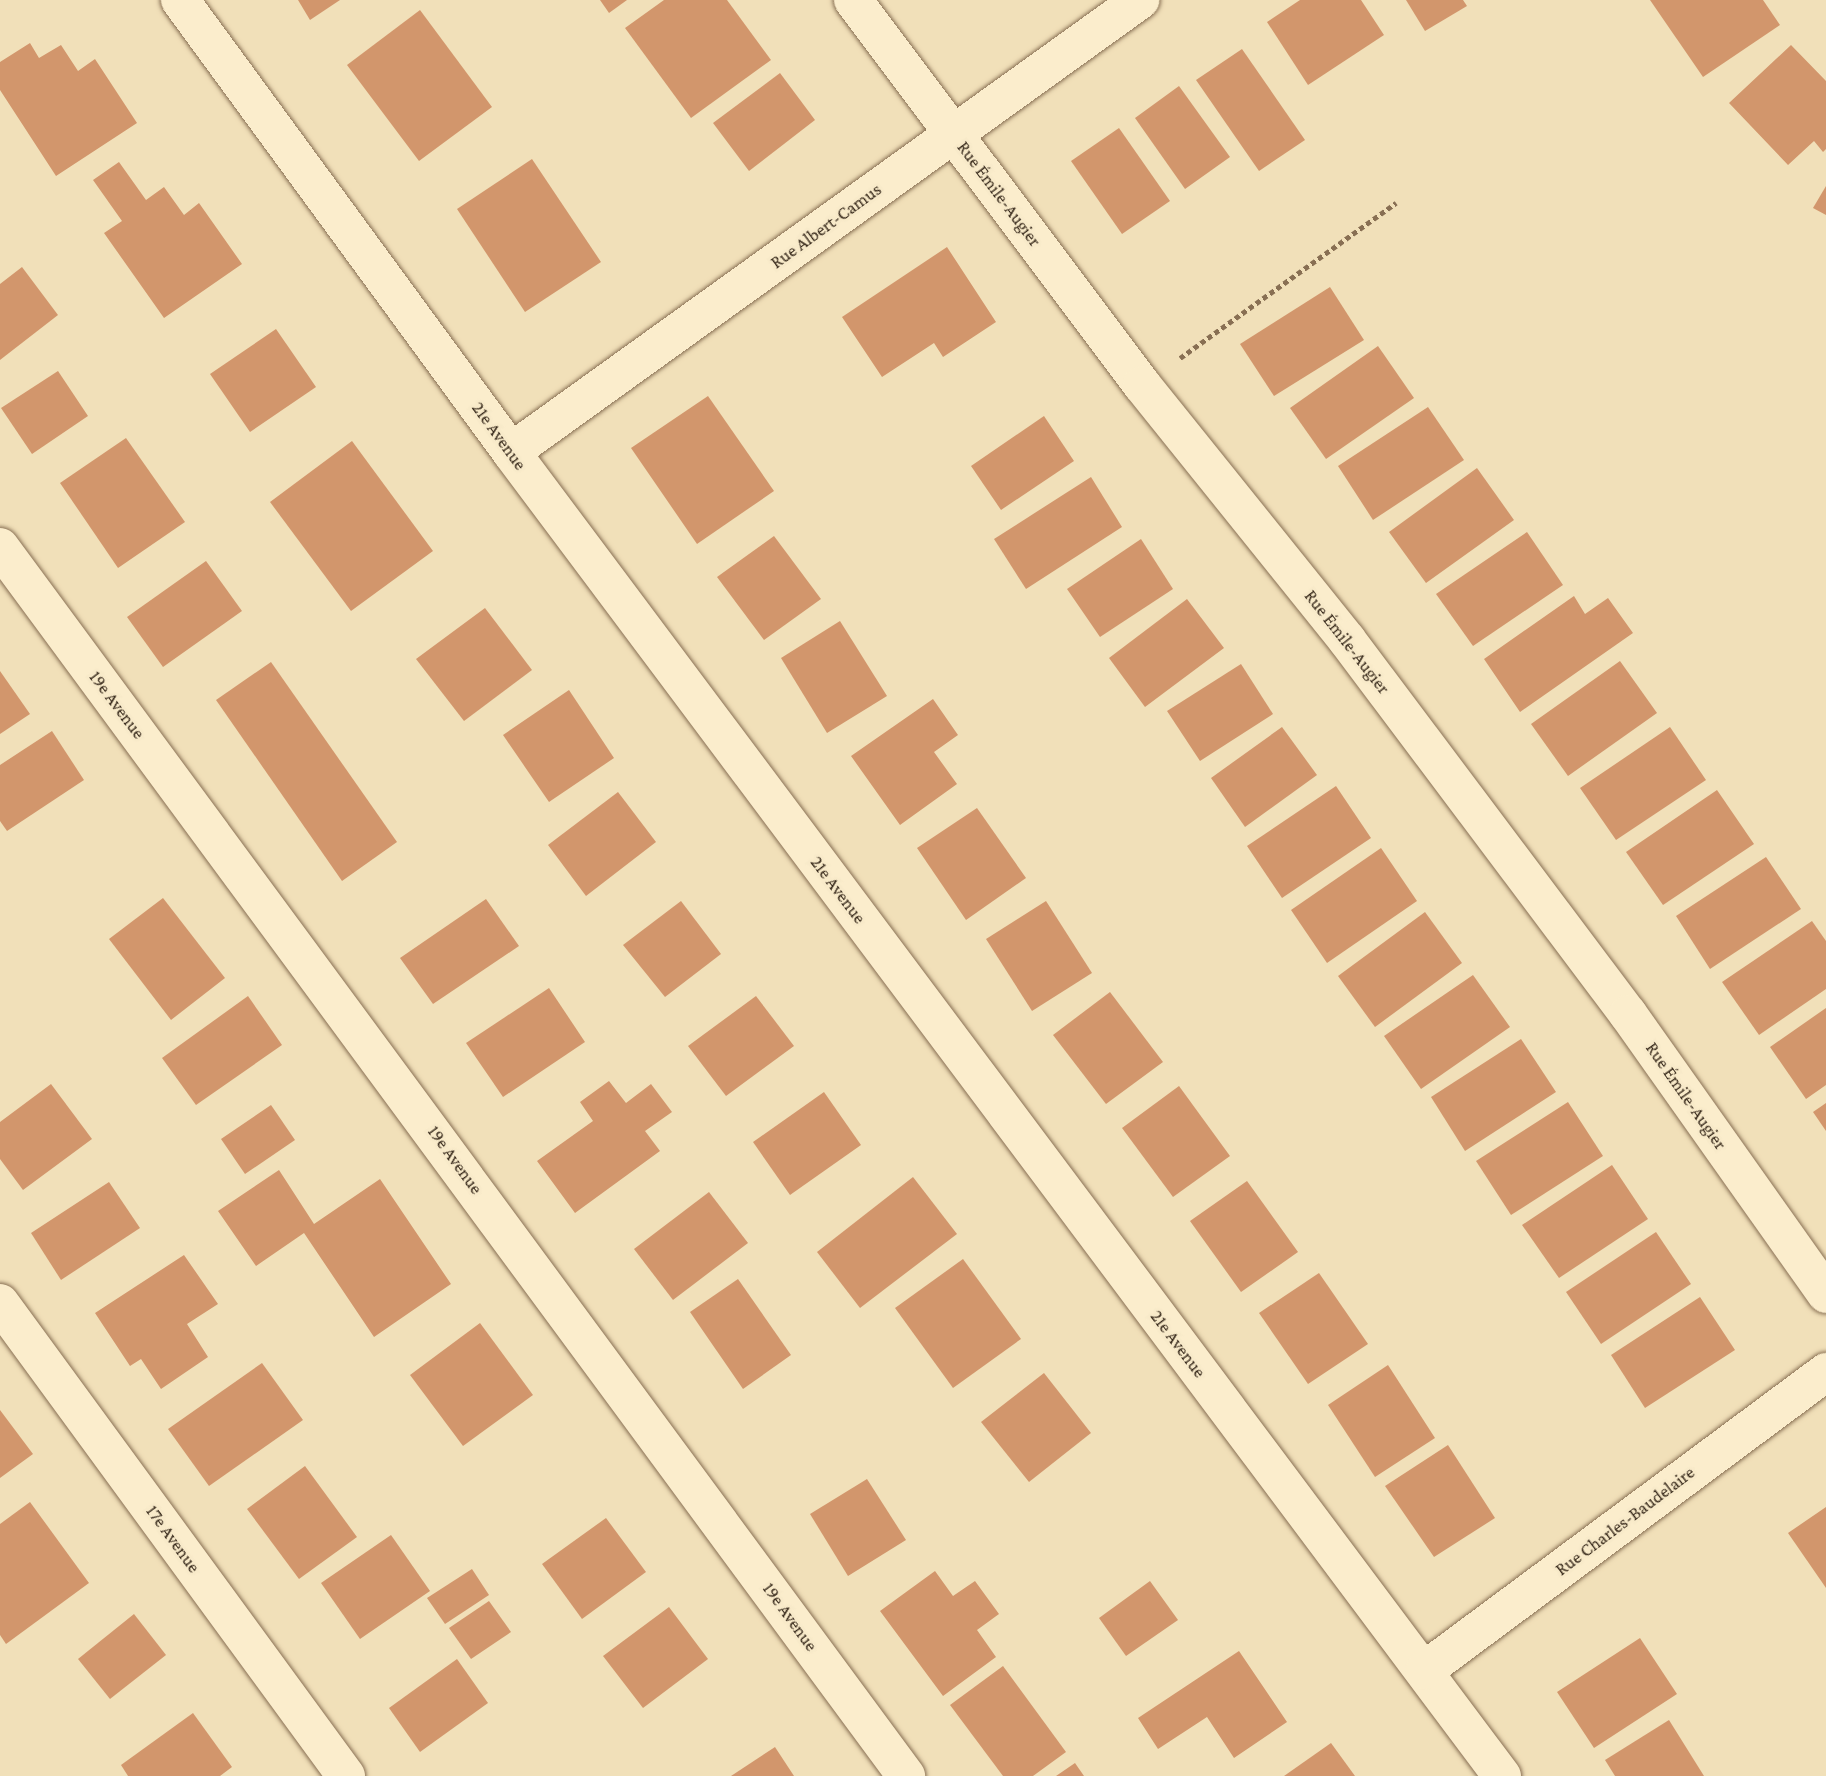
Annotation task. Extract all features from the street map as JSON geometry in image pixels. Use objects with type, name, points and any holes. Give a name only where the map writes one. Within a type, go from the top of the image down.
[{"type":"street","name":"21e Avenue","points":[[180,0],[511,452],[1502,1776]]},
{"type":"street","name":"Rue Émile-Augier","points":[[853,0],[1142,385],[1347,640],[1628,1014],[1826,1294]]},
{"type":"street","name":"Rue Albert-Camus","points":[[511,452],[1140,0]]},
{"type":"street","name":"19e Avenue","points":[[0,547],[906,1776]]},
{"type":"street","name":"17e Avenue","points":[[0,1303],[346,1776]]},
{"type":"street","name":"Rue Charles-Baudelaire","points":[[1425,1670],[1826,1372]]},
{"type":"path","points":[[1142,385],[1396,203]]},
{"type":"building","points":[[298,0],[340,0],[310,20]]},
{"type":"building","points":[[600,0],[627,0],[609,13]]},
{"type":"building","points":[[664,0],[727,0],[771,60],[691,118],[625,28]]},
{"type":"building","points":[[1300,0],[1361,0],[1384,35],[1308,85],[1267,22]]},
{"type":"building","points":[[1406,0],[1463,0],[1467,6],[1425,31]]},
{"type":"building","points":[[1650,0],[1763,0],[1780,25],[1703,77]]},
{"type":"building","points":[[420,10],[492,107],[419,161],[347,65]]},
{"type":"building","points":[[30,43],[39,58],[61,45],[78,71],[95,59],[137,123],[56,176],[0,90],[0,62]]},
{"type":"building","points":[[1791,45],[1826,81],[1826,149],[1823,152],[1814,141],[1788,165],[1729,103]]},
{"type":"building","points":[[1242,49],[1305,140],[1259,171],[1196,80]]},
{"type":"building","points":[[780,73],[815,120],[749,171],[713,123]]},
{"type":"building","points":[[1179,86],[1230,157],[1185,189],[1135,118]]},
{"type":"building","points":[[1119,128],[1170,201],[1122,234],[1071,161]]},
{"type":"building","points":[[532,159],[601,262],[525,312],[457,209]]},
{"type":"building","points":[[119,162],[146,200],[164,187],[184,215],[199,203],[242,264],[164,318],[104,233],[122,221],[93,180]]},
{"type":"building","points":[[1826,186],[1826,215],[1813,208]]},
{"type":"building","points":[[947,247],[996,322],[943,357],[934,343],[882,377],[842,317]]},
{"type":"building","points":[[22,267],[58,315],[0,360],[0,284]]},
{"type":"building","points":[[1330,287],[1364,340],[1274,396],[1240,344]]},
{"type":"building","points":[[276,329],[316,387],[250,432],[210,374]]},
{"type":"building","points":[[1378,346],[1414,398],[1326,459],[1290,408]]},
{"type":"building","points":[[58,371],[88,416],[32,454],[1,408]]},
{"type":"building","points":[[708,396],[774,491],[697,544],[631,448]]},
{"type":"building","points":[[1428,407],[1464,460],[1373,520],[1338,466]]},
{"type":"building","points":[[1044,416],[1074,461],[1001,510],[971,466]]},
{"type":"building","points":[[126,438],[185,522],[118,568],[60,483]]},
{"type":"building","points":[[352,441],[433,551],[351,611],[270,502]]},
{"type":"building","points":[[1477,468],[1514,520],[1426,583],[1389,532]]},
{"type":"building","points":[[1091,477],[1122,527],[1026,589],[994,539]]},
{"type":"building","points":[[1527,532],[1563,585],[1473,646],[1436,594]]},
{"type":"building","points":[[774,536],[821,599],[764,640],[717,577]]},
{"type":"building","points":[[1141,539],[1173,589],[1100,637],[1067,589]]},
{"type":"building","points":[[206,561],[242,611],[163,667],[127,617]]},
{"type":"building","points":[[1574,596],[1585,614],[1608,598],[1633,633],[1520,712],[1484,659]]},
{"type":"building","points":[[1187,599],[1224,648],[1145,707],[1109,658]]},
{"type":"building","points":[[485,608],[532,670],[464,721],[416,659]]},
{"type":"building","points":[[840,621],[887,696],[827,733],[781,658]]},
{"type":"building","points":[[1620,661],[1657,713],[1568,776],[1531,724]]},
{"type":"building","points":[[271,662],[397,842],[342,881],[216,700]]},
{"type":"building","points":[[1241,664],[1273,714],[1200,761],[1167,711]]},
{"type":"building","points":[[0,671],[30,714],[0,734]]},
{"type":"building","points":[[569,690],[614,758],[549,802],[503,735]]},
{"type":"building","points":[[933,699],[958,735],[934,752],[957,784],[900,825],[851,756]]},
{"type":"building","points":[[1282,727],[1317,775],[1245,827],[1211,778]]},
{"type":"building","points":[[1670,727],[1706,780],[1616,840],[1580,788]]},
{"type":"building","points":[[52,731],[84,780],[7,831],[0,821],[0,765]]},
{"type":"building","points":[[1336,786],[1371,838],[1282,898],[1247,846]]},
{"type":"building","points":[[1717,790],[1754,844],[1663,905],[1626,852]]},
{"type":"building","points":[[618,792],[656,842],[586,896],[548,845]]},
{"type":"building","points":[[977,808],[1026,878],[966,920],[917,848]]},
{"type":"building","points":[[1381,848],[1417,901],[1327,963],[1291,910]]},
{"type":"building","points":[[1766,857],[1801,909],[1710,969],[1676,916]]},
{"type":"building","points":[[163,898],[225,978],[171,1020],[109,939]]},
{"type":"building","points":[[486,899],[519,946],[433,1004],[400,958]]},
{"type":"building","points":[[681,901],[721,954],[665,997],[623,945]]},
{"type":"building","points":[[1046,901],[1092,973],[1032,1011],[986,939]]},
{"type":"building","points":[[1425,912],[1462,963],[1375,1027],[1338,976]]},
{"type":"building","points":[[1812,921],[1826,941],[1826,989],[1759,1035],[1722,982]]},
{"type":"building","points":[[1473,975],[1510,1027],[1421,1089],[1384,1036]]},
{"type":"building","points":[[549,988],[585,1042],[503,1097],[466,1043]]},
{"type":"building","points":[[1110,992],[1163,1062],[1106,1104],[1053,1035]]},
{"type":"building","points":[[248,996],[282,1045],[196,1105],[162,1058]]},
{"type":"building","points":[[756,996],[794,1046],[726,1096],[688,1046]]},
{"type":"building","points":[[1826,1008],[1826,1085],[1806,1099],[1770,1047]]},
{"type":"building","points":[[1521,1039],[1556,1092],[1465,1151],[1431,1097]]},
{"type":"building","points":[[609,1081],[626,1103],[651,1084],[672,1112],[645,1131],[660,1151],[575,1213],[537,1161],[593,1121],[580,1102]]},
{"type":"building","points":[[51,1084],[92,1139],[23,1190],[0,1159],[0,1122]]},
{"type":"building","points":[[1179,1086],[1230,1156],[1173,1197],[1122,1128]]},
{"type":"building","points":[[824,1092],[861,1145],[790,1195],[753,1142]]},
{"type":"building","points":[[1568,1102],[1603,1156],[1511,1215],[1476,1161]]},
{"type":"building","points":[[1826,1103],[1826,1131],[1813,1112]]},
{"type":"building","points":[[271,1105],[295,1140],[245,1174],[221,1139]]},
{"type":"building","points":[[1612,1165],[1648,1219],[1559,1278],[1522,1225]]},
{"type":"building","points":[[279,1170],[314,1224],[380,1179],[451,1284],[374,1337],[304,1233],[256,1266],[218,1211]]},
{"type":"building","points":[[913,1177],[957,1234],[860,1308],[817,1252]]},
{"type":"building","points":[[1247,1181],[1298,1252],[1241,1292],[1190,1221]]},
{"type":"building","points":[[109,1182],[140,1228],[61,1280],[31,1233]]},
{"type":"building","points":[[709,1192],[748,1243],[673,1300],[634,1249]]},
{"type":"building","points":[[1656,1232],[1691,1284],[1601,1344],[1566,1292]]},
{"type":"building","points":[[184,1255],[218,1304],[187,1324],[208,1357],[161,1389],[141,1359],[130,1366],[95,1313]]},
{"type":"building","points":[[963,1259],[1021,1339],[953,1388],[895,1308]]},
{"type":"building","points":[[1319,1273],[1368,1344],[1308,1384],[1259,1313]]},
{"type":"building","points":[[738,1279],[791,1355],[743,1389],[690,1312]]},
{"type":"building","points":[[1700,1297],[1735,1350],[1645,1408],[1611,1355]]},
{"type":"building","points":[[480,1323],[533,1395],[463,1446],[410,1375]]},
{"type":"building","points":[[262,1363],[303,1420],[209,1486],[168,1429]]},
{"type":"building","points":[[1388,1365],[1435,1438],[1375,1477],[1328,1405]]},
{"type":"building","points":[[1044,1373],[1091,1433],[1029,1482],[981,1422]]},
{"type":"building","points":[[0,1410],[33,1454],[0,1478]]},
{"type":"building","points":[[1448,1445],[1495,1518],[1434,1557],[1385,1486]]},
{"type":"building","points":[[305,1466],[357,1537],[299,1579],[247,1509]]},
{"type":"building","points":[[867,1479],[906,1540],[848,1576],[810,1514]]},
{"type":"building","points":[[30,1502],[89,1583],[6,1644],[0,1635],[0,1524]]},
{"type":"building","points":[[1826,1507],[1826,1588],[1788,1533]]},
{"type":"building","points":[[606,1518],[646,1572],[582,1619],[542,1564]]},
{"type":"building","points":[[391,1535],[430,1591],[360,1639],[321,1583]]},
{"type":"building","points":[[472,1569],[489,1595],[445,1624],[427,1598]]},
{"type":"building","points":[[935,1571],[953,1596],[975,1581],[999,1614],[977,1630],[996,1657],[943,1696],[880,1611]]},
{"type":"building","points":[[1150,1581],[1178,1620],[1126,1656],[1099,1618]]},
{"type":"building","points":[[489,1601],[511,1632],[471,1659],[449,1628]]},
{"type":"building","points":[[669,1607],[708,1659],[643,1708],[603,1656]]},
{"type":"building","points":[[134,1614],[166,1655],[110,1699],[78,1659]]},
{"type":"building","points":[[1640,1638],[1677,1694],[1594,1748],[1557,1692]]},
{"type":"building","points":[[1239,1651],[1287,1722],[1234,1758],[1207,1717],[1158,1749],[1138,1718]]},
{"type":"building","points":[[457,1659],[488,1703],[420,1752],[389,1708]]},
{"type":"building","points":[[1003,1666],[1066,1752],[1033,1776],[1003,1776],[950,1705]]},
{"type":"building","points":[[193,1713],[232,1767],[220,1776],[128,1776],[121,1765]]},
{"type":"building","points":[[1669,1720],[1704,1776],[1615,1776],[1605,1760]]},
{"type":"building","points":[[1331,1743],[1355,1776],[1284,1776]]},
{"type":"building","points":[[775,1747],[794,1776],[731,1776]]},
{"type":"building","points":[[1075,1763],[1084,1776],[1056,1776]]}]
